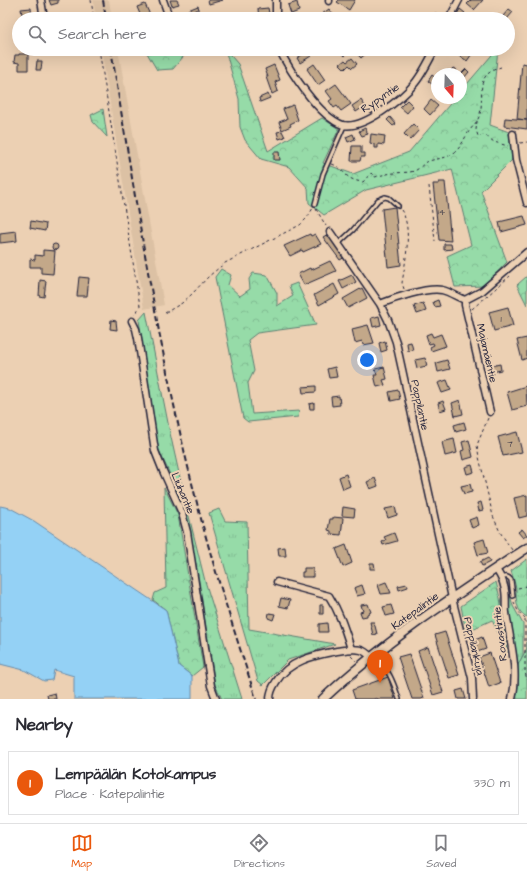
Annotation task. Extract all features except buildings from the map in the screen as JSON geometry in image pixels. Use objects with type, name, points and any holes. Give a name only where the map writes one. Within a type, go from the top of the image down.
[{"type":"street","points":[[41,0],[43,12]]},
{"type":"street","points":[[163,0],[167,12]]},
{"type":"street","points":[[276,0],[276,12]]},
{"type":"street","points":[[453,12],[459,0]]},
{"type":"street","points":[[283,56],[305,90],[323,112],[333,120],[344,125]]},
{"type":"street","name":"Rypyntie","points":[[344,125],[360,123],[378,114],[403,96],[418,79],[431,56]]},
{"type":"street","points":[[513,134],[516,160],[527,203]]},
{"type":"street","name":"Pappilantie","points":[[330,232],[380,304],[396,342],[452,598]]},
{"type":"street","points":[[380,304],[406,295],[440,289],[465,300],[482,291],[527,252]]},
{"type":"street","name":"Majamäentie","points":[[465,300],[466,311],[490,412]]},
{"type":"street","name":"Liuhantie","points":[[132,321],[136,328],[138,338],[155,451],[182,513],[187,532],[211,686],[216,699]]},
{"type":"street","name":"Katepalintie","points":[[322,699],[360,665],[452,598],[527,548]]},
{"type":"street","name":"Rovastintie","points":[[496,569],[505,590],[506,612],[514,666],[512,699]]},
{"type":"street","points":[[276,582],[330,596],[342,620],[348,650]]},
{"type":"street","name":"Pappilankuja","points":[[452,598],[472,678],[473,699]]},
{"type":"street","points":[[270,699],[270,692],[277,679],[287,669],[297,663],[311,658],[348,650],[363,650],[371,657]]},
{"type":"lane","points":[[315,204],[316,195],[344,125]]},
{"type":"lane","points":[[339,243],[353,230],[378,200],[385,197],[389,198],[398,206]]},
{"type":"lane","points":[[501,578],[508,577],[511,580],[513,596]]},
{"type":"lane","points":[[371,657],[379,660],[386,668],[399,699]]},
{"type":"path","points":[[91,0],[93,12]]},
{"type":"path","points":[[100,56],[140,306],[132,321]]},
{"type":"path","points":[[501,67],[492,70],[486,75],[482,83],[481,104],[476,130],[478,136],[485,135],[494,142],[515,147]]},
{"type":"path","points":[[328,163],[336,165],[349,178],[363,182],[371,173],[375,176],[414,171],[425,162],[445,158],[453,154],[462,145],[469,131],[477,121]]},
{"type":"path","points":[[429,186],[435,241]]},
{"type":"path","points":[[315,204],[316,211],[330,232]]},
{"type":"path","points":[[165,313],[182,303],[208,276],[225,263],[300,225],[307,218],[315,204]]},
{"type":"path","points":[[398,206],[404,214],[408,227],[402,283],[406,295]]},
{"type":"path","points":[[466,311],[474,308],[512,274]]},
{"type":"path","points":[[490,412],[477,445],[479,457],[494,516],[500,532],[516,556]]},
{"type":"path","points":[[512,588],[527,586]]},
{"type":"path","points":[[513,596],[518,612],[526,619],[525,672],[527,680]]},
{"type":"path","points":[[348,650],[360,665]]},
{"type":"shaded area","points":[[93,0],[109,0],[111,12],[95,12]]},
{"type":"shaded area","points":[[102,56],[119,56],[164,305],[144,309]]},
{"type":"green space","points":[[149,56],[184,56],[173,69],[157,70]]},
{"type":"green space","points":[[227,56],[231,56],[238,64],[268,151],[322,118],[339,129],[323,163],[353,174],[409,152],[450,104],[467,104],[467,84],[491,56],[497,56],[490,125],[509,132],[512,160],[481,191],[507,262],[484,286],[455,287],[447,256],[471,245],[452,169],[366,190],[324,215],[309,203],[308,188],[289,167],[261,159],[245,140],[240,127],[239,99]]},
{"type":"green space","points":[[103,109],[107,137],[93,122],[91,115]]},
{"type":"green space","points":[[221,269],[231,275],[228,285],[240,296],[250,289],[249,279],[253,273],[267,275],[277,293],[277,306],[293,296],[289,286],[297,283],[316,325],[257,333],[248,340],[254,371],[248,383],[252,414],[299,411],[298,417],[248,422],[243,418],[215,277]]},
{"type":"green space","points":[[527,276],[527,305],[517,285]]},
{"type":"green space","points":[[146,312],[170,433],[205,581],[242,699],[222,699],[215,685],[199,581],[187,518],[181,499],[158,448],[139,320]]},
{"type":"green space","points":[[164,487],[178,515],[203,667],[192,676],[179,666],[166,610],[153,600],[155,593],[166,588]]},
{"type":"green space","points":[[219,509],[225,521],[247,522],[249,629],[335,644],[288,660],[263,685],[258,681],[209,513]]},
{"type":"green space","points":[[527,559],[525,594],[527,597],[527,617],[523,615],[517,605],[516,587],[511,571]]},
{"type":"green space","points":[[496,582],[500,598],[507,653],[492,620],[466,632],[461,606]]},
{"type":"green space","points":[[510,595],[513,606],[523,624],[523,655],[518,665],[507,596]]},
{"type":"green space","points":[[527,648],[527,699],[515,699],[518,687],[518,665]]},
{"type":"water","points":[[0,506],[10,508],[34,521],[166,610],[179,666],[192,676],[192,699],[74,699],[74,676],[54,670],[52,680],[44,681],[24,670],[0,664]]},
{"type":"railway","points":[[103,0],[105,12]]},
{"type":"railway","points":[[112,56],[149,279],[171,393],[211,555],[256,699]]},
{"type":"place","name":"Lempäälän Kotokampus","points":[[380,683]]}]
